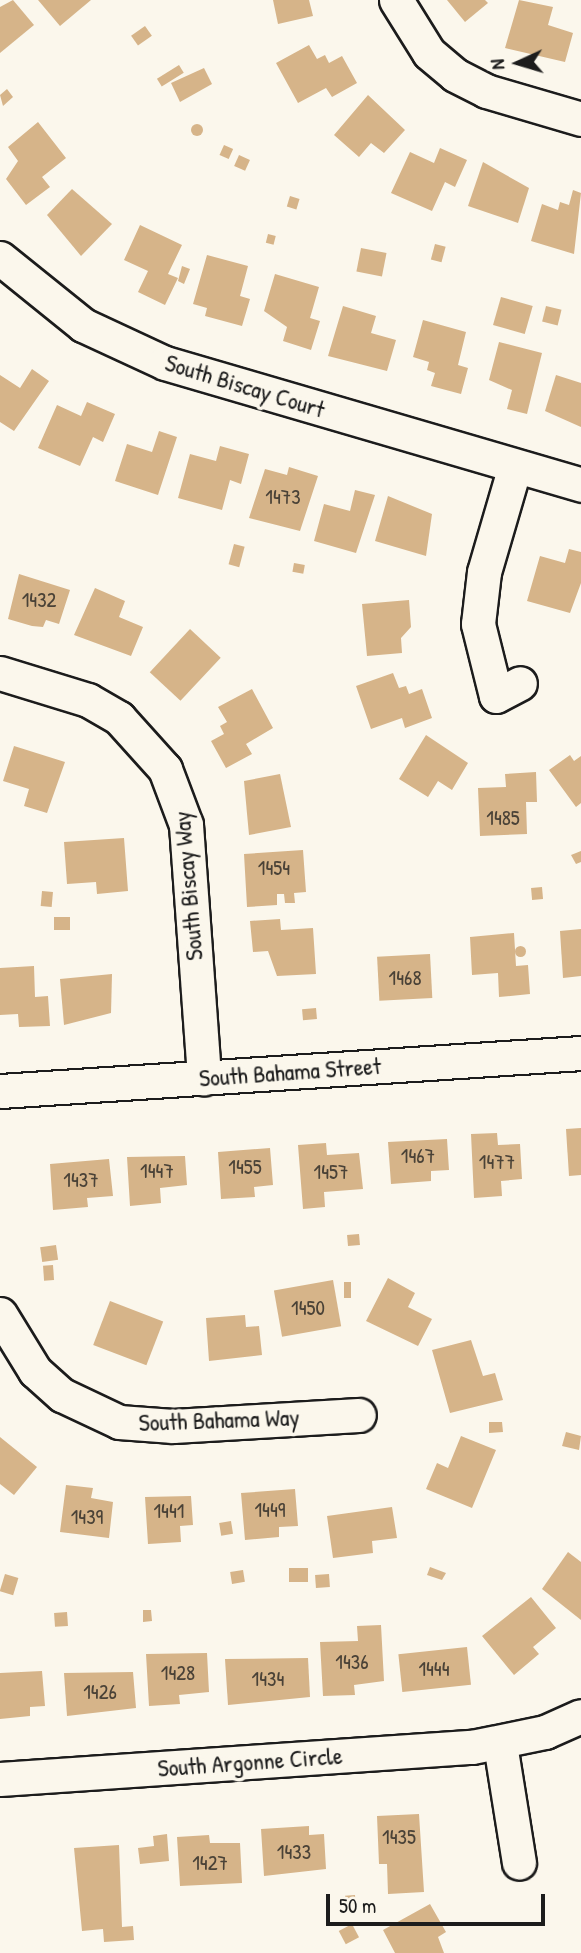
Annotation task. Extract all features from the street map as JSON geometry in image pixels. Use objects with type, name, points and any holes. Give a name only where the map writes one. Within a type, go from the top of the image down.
[{"type":"street","points":[[396,0],[429,52],[455,75],[486,91],[581,119]]},
{"type":"street","name":"South Biscay Court","points":[[0,258],[83,325],[154,359],[581,485]]},
{"type":"street","points":[[515,466],[484,572],[478,624],[496,696],[520,683]]},
{"type":"street","name":"South Biscay Way","points":[[0,673],[88,700],[118,718],[165,769],[186,825],[204,1078]]},
{"type":"street","name":"South Bahama Street","points":[[0,1091],[581,1054]]},
{"type":"street","name":"South Bahama Way","points":[[0,1314],[35,1371],[62,1395],[119,1422],[173,1426],[359,1415]]},
{"type":"street","name":"South Argonne Circle","points":[[0,1779],[499,1744],[581,1716]]},
{"type":"street","points":[[499,1744],[519,1862]]},
{"type":"building","points":[[13,0],[34,25],[0,53],[0,7]]},
{"type":"building","points":[[38,0],[91,0],[60,26]]},
{"type":"building","points":[[273,0],[309,0],[313,16],[278,24]]},
{"type":"building","points":[[447,0],[485,0],[488,3],[465,22]]},
{"type":"building","points":[[519,0],[553,7],[548,25],[573,33],[565,62],[505,48]]},
{"type":"building","points":[[145,26],[152,36],[138,46],[131,36]]},
{"type":"building","points":[[309,45],[317,59],[325,55],[329,63],[342,56],[357,83],[332,97],[326,88],[298,103],[276,63]]},
{"type":"building","points":[[179,65],[184,73],[162,86],[157,79]]},
{"type":"building","points":[[204,68],[212,84],[180,102],[171,83]]},
{"type":"building","points":[[7,89],[13,97],[3,106],[0,95]]},
{"type":"building","points":[[368,95],[405,130],[384,153],[371,143],[359,157],[334,135]]},
{"type":"building","points":[[38,122],[66,158],[42,177],[50,187],[26,205],[6,179],[18,161],[8,147]]},
{"type":"building","points":[[197,124],[203,130],[197,136],[191,130]]},
{"type":"building","points":[[224,145],[233,149],[229,159],[220,155]]},
{"type":"building","points":[[440,148],[467,160],[455,187],[445,182],[432,211],[391,193],[410,152],[434,163]]},
{"type":"building","points":[[239,155],[250,160],[245,171],[234,166]]},
{"type":"building","points":[[483,162],[529,188],[518,223],[468,206]]},
{"type":"building","points":[[72,189],[112,224],[81,256],[47,215]]},
{"type":"building","points":[[573,190],[581,193],[574,254],[531,241],[542,204],[558,210],[560,202],[569,205]]},
{"type":"building","points":[[290,196],[300,199],[296,209],[287,207]]},
{"type":"building","points":[[140,225],[182,245],[168,274],[178,278],[165,305],[138,292],[148,271],[124,260]]},
{"type":"building","points":[[268,234],[276,236],[274,245],[266,243]]},
{"type":"building","points":[[435,244],[446,247],[441,262],[431,259]]},
{"type":"building","points":[[361,248],[387,253],[382,277],[356,272]]},
{"type":"building","points":[[207,255],[248,266],[240,296],[250,299],[242,326],[205,316],[207,308],[193,304]]},
{"type":"building","points":[[182,266],[190,269],[184,284],[178,281]]},
{"type":"building","points":[[275,274],[319,287],[310,318],[320,321],[311,350],[283,341],[287,327],[264,311]]},
{"type":"building","points":[[501,297],[533,306],[525,334],[493,325]]},
{"type":"building","points":[[343,306],[376,316],[371,333],[396,340],[387,371],[328,356]]},
{"type":"building","points":[[546,306],[562,310],[558,325],[542,322]]},
{"type":"building","points":[[423,320],[466,332],[458,365],[468,368],[461,394],[431,386],[435,373],[427,370],[429,362],[413,357]]},
{"type":"building","points":[[499,342],[542,353],[527,414],[507,409],[512,390],[489,380]]},
{"type":"building","points":[[32,369],[49,381],[14,431],[0,422],[0,375],[20,388]]},
{"type":"building","points":[[556,375],[581,383],[581,427],[545,411]]},
{"type":"building","points":[[87,402],[115,414],[103,442],[93,437],[80,466],[38,448],[57,405],[81,416]]},
{"type":"building","points":[[159,431],[177,437],[158,495],[115,481],[127,444],[152,452]]},
{"type":"building","points":[[220,446],[249,454],[241,484],[230,480],[222,510],[178,498],[190,454],[216,461]]},
{"type":"building","points":[[289,467],[318,476],[300,531],[249,518],[265,469],[287,475]]},
{"type":"building","points":[[355,490],[375,495],[356,553],[314,541],[324,504],[350,511]]},
{"type":"building","points":[[388,496],[432,514],[426,556],[375,541]]},
{"type":"building","points":[[234,544],[245,547],[239,567],[229,564]]},
{"type":"building","points":[[569,549],[581,552],[581,583],[570,613],[527,601],[540,556],[565,563]]},
{"type":"building","points":[[294,563],[305,565],[303,574],[292,572]]},
{"type":"building","points":[[19,574],[70,590],[59,624],[46,620],[43,627],[32,626],[8,619]]},
{"type":"building","points":[[95,588],[125,601],[119,617],[143,627],[131,656],[74,635]]},
{"type":"building","points":[[409,600],[411,627],[401,638],[402,653],[367,656],[362,604]]},
{"type":"building","points":[[190,629],[221,658],[180,701],[150,672]]},
{"type":"building","points":[[393,673],[399,688],[406,686],[409,694],[422,689],[432,718],[405,728],[402,718],[371,729],[356,686]]},
{"type":"building","points":[[252,689],[273,728],[246,744],[252,754],[226,768],[211,741],[224,734],[220,726],[227,722],[218,707]]},
{"type":"building","points":[[426,735],[468,763],[452,790],[438,781],[428,797],[399,779]]},
{"type":"building","points":[[14,746],[65,762],[47,813],[24,806],[29,789],[3,781]]},
{"type":"building","points":[[570,755],[574,761],[581,756],[581,803],[576,807],[549,770]]},
{"type":"building","points":[[536,772],[537,802],[526,802],[527,834],[480,836],[478,788],[506,787],[505,774]]},
{"type":"building","points":[[280,774],[291,827],[249,835],[244,781]]},
{"type":"building","points":[[124,838],[128,891],[97,894],[96,882],[67,884],[64,842]]},
{"type":"building","points":[[303,850],[306,892],[294,893],[295,903],[285,903],[284,894],[277,894],[277,905],[247,907],[244,854]]},
{"type":"building","points":[[581,851],[581,862],[576,864],[571,855]]},
{"type":"building","points":[[542,887],[543,899],[532,900],[531,888]]},
{"type":"building","points":[[42,891],[53,892],[52,907],[41,906]]},
{"type":"building","points":[[54,917],[70,917],[70,930],[54,930]]},
{"type":"building","points":[[280,919],[281,930],[313,928],[316,974],[277,976],[268,951],[253,952],[250,921]]},
{"type":"building","points":[[581,929],[581,976],[563,978],[560,931]]},
{"type":"building","points":[[514,933],[516,966],[528,965],[530,994],[499,997],[498,973],[472,975],[470,937]]},
{"type":"building","points":[[520,946],[524,947],[524,955],[520,956],[516,955],[515,951],[516,947]]},
{"type":"building","points":[[430,954],[432,998],[379,1001],[377,957]]},
{"type":"building","points":[[34,966],[35,997],[48,996],[50,1026],[19,1027],[18,1014],[0,1015],[0,968]]},
{"type":"building","points":[[112,974],[111,1013],[64,1025],[60,979]]},
{"type":"building","points":[[316,1008],[317,1019],[303,1020],[302,1009]]},
{"type":"building","points":[[581,1128],[581,1175],[569,1176],[566,1129]]},
{"type":"building","points":[[497,1133],[498,1145],[520,1144],[522,1179],[501,1181],[502,1196],[474,1198],[471,1134]]},
{"type":"building","points":[[447,1139],[449,1170],[431,1171],[431,1181],[391,1184],[388,1142]]},
{"type":"building","points":[[326,1143],[327,1155],[359,1153],[363,1189],[324,1192],[325,1207],[303,1209],[298,1145]]},
{"type":"building","points":[[270,1148],[273,1185],[254,1187],[255,1197],[221,1199],[218,1152]]},
{"type":"building","points":[[185,1156],[187,1185],[160,1188],[161,1203],[130,1206],[127,1157]]},
{"type":"building","points":[[109,1159],[113,1196],[87,1198],[88,1207],[53,1210],[50,1164]]},
{"type":"building","points":[[359,1234],[360,1245],[348,1246],[347,1235]]},
{"type":"building","points":[[56,1245],[58,1260],[42,1262],[40,1247]]},
{"type":"building","points":[[53,1265],[54,1280],[44,1281],[43,1266]]},
{"type":"building","points":[[388,1278],[415,1293],[408,1307],[432,1319],[418,1346],[366,1321]]},
{"type":"building","points":[[333,1280],[341,1326],[282,1337],[274,1290]]},
{"type":"building","points":[[344,1282],[351,1282],[351,1298],[344,1298]]},
{"type":"building","points":[[110,1301],[163,1321],[146,1365],[93,1345]]},
{"type":"building","points":[[245,1315],[246,1327],[259,1326],[262,1355],[209,1361],[206,1318]]},
{"type":"building","points":[[471,1340],[483,1376],[495,1373],[503,1400],[450,1413],[432,1350]]},
{"type":"building","points":[[489,1422],[502,1422],[503,1432],[489,1433]]},
{"type":"building","points":[[566,1432],[581,1436],[579,1450],[562,1446]]},
{"type":"building","points":[[461,1436],[496,1450],[472,1508],[426,1489],[437,1463],[448,1468]]},
{"type":"building","points":[[0,1437],[37,1467],[14,1495],[0,1484]]},
{"type":"building","points":[[66,1485],[93,1488],[91,1498],[113,1502],[109,1538],[60,1532]]},
{"type":"building","points":[[295,1489],[298,1526],[279,1527],[279,1537],[245,1540],[241,1493]]},
{"type":"building","points":[[191,1496],[193,1525],[180,1526],[181,1542],[148,1544],[145,1497]]},
{"type":"building","points":[[392,1507],[397,1538],[372,1541],[373,1553],[333,1558],[327,1516]]},
{"type":"building","points":[[231,1521],[233,1534],[221,1536],[219,1523]]},
{"type":"building","points":[[568,1552],[581,1562],[581,1620],[542,1589]]},
{"type":"building","points":[[430,1567],[446,1573],[442,1580],[427,1575]]},
{"type":"building","points":[[289,1568],[308,1568],[308,1582],[289,1582]]},
{"type":"building","points":[[243,1570],[245,1582],[232,1584],[230,1572]]},
{"type":"building","points":[[5,1574],[18,1578],[13,1595],[0,1591]]},
{"type":"building","points":[[329,1574],[330,1587],[316,1588],[315,1575]]},
{"type":"building","points":[[531,1597],[556,1628],[533,1647],[539,1654],[514,1675],[482,1636]]},
{"type":"building","points":[[143,1610],[151,1610],[152,1621],[143,1622]]},
{"type":"building","points":[[67,1612],[68,1626],[55,1627],[54,1613]]},
{"type":"building","points":[[381,1625],[384,1681],[354,1685],[355,1695],[323,1696],[320,1642],[358,1641],[357,1626]]},
{"type":"building","points":[[467,1647],[471,1685],[402,1692],[398,1654]]},
{"type":"building","points":[[207,1653],[209,1692],[179,1695],[180,1704],[149,1706],[146,1654]]},
{"type":"building","points":[[308,1658],[310,1697],[228,1705],[225,1659]]},
{"type":"building","points":[[42,1671],[45,1706],[30,1707],[30,1716],[0,1719],[0,1673]]},
{"type":"building","points":[[133,1672],[136,1708],[67,1716],[64,1673]]},
{"type":"building","points":[[419,1814],[424,1892],[388,1894],[387,1864],[379,1864],[377,1816]]},
{"type":"building","points":[[309,1826],[309,1835],[324,1834],[326,1869],[264,1876],[261,1829]]},
{"type":"building","points":[[167,1834],[169,1861],[140,1864],[138,1848],[154,1846],[153,1836]]},
{"type":"building","points":[[209,1835],[210,1843],[240,1843],[242,1883],[180,1886],[177,1837]]},
{"type":"building","points":[[119,1845],[122,1927],[133,1926],[134,1940],[104,1942],[103,1929],[82,1931],[74,1848]]},
{"type":"building","points":[[355,1895],[356,1909],[346,1910],[345,1896]]},
{"type":"building","points":[[430,1904],[446,1932],[438,1937],[444,1953],[395,1953],[383,1930]]},
{"type":"building","points":[[352,1924],[359,1937],[346,1944],[339,1931]]}]
